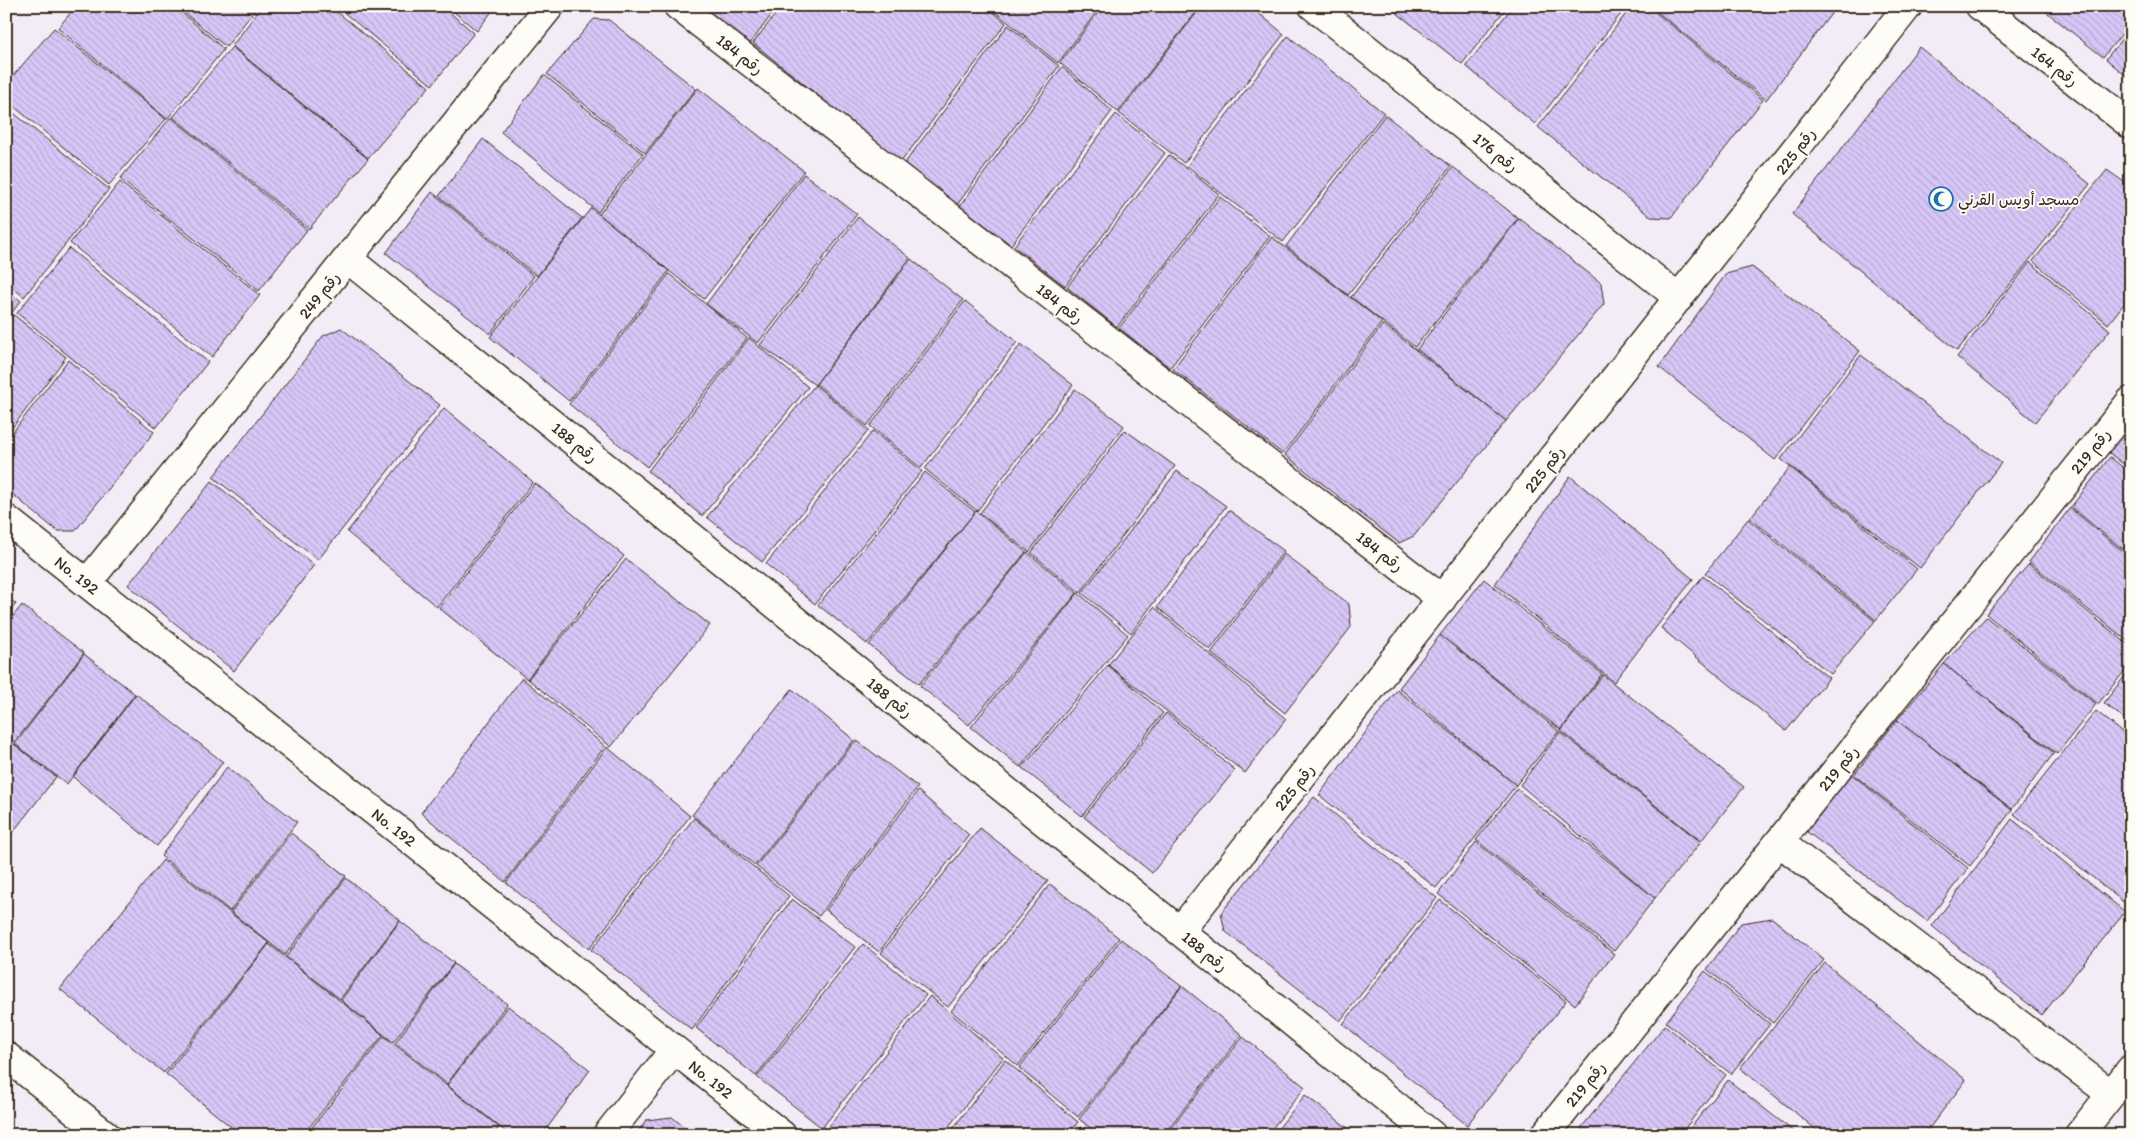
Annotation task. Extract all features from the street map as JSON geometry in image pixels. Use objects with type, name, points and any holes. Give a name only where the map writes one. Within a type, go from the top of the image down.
[{"type":"street","name":"رقم 249","points":[[87,583],[550,6]]},
{"type":"street","name":"رقم 184","points":[[678,6],[1442,599]]},
{"type":"street","name":"رقم 176","points":[[1313,6],[1678,298]]},
{"type":"street","name":"رقم 225","points":[[1180,931],[1908,6]]},
{"type":"street","name":"رقم 164","points":[[1980,6],[2131,125]]},
{"type":"street","name":"رقم 188","points":[[348,258],[1432,1135]]},
{"type":"street","name":"رقم 219","points":[[1545,1135],[2131,401]]},
{"type":"street","name":"No. 192","points":[[6,519],[782,1135]]},
{"type":"street","points":[[1779,842],[2111,1094]]},
{"type":"street","points":[[607,1135],[674,1050]]},
{"type":"street","points":[[6,1056],[106,1135]]},
{"type":"street","points":[[2079,1135],[2131,1069]]},
{"type":"building","points":[[76,6],[174,6],[224,49],[167,119],[58,28]]},
{"type":"building","points":[[176,6],[258,6],[226,47]]},
{"type":"building","points":[[262,6],[330,6],[429,87],[368,158],[232,46]]},
{"type":"building","points":[[336,6],[442,6],[474,33],[432,85]]},
{"type":"building","points":[[447,6],[496,6],[477,31]]},
{"type":"building","points":[[699,6],[778,6],[749,45]]},
{"type":"building","points":[[782,6],[986,6],[1006,23],[901,162],[753,43]]},
{"type":"building","points":[[988,6],[1101,6],[1058,63]]},
{"type":"building","points":[[1103,6],[1201,6],[1118,112],[1060,63]]},
{"type":"building","points":[[1202,6],[1250,6],[1284,34],[1184,163],[1119,113]]},
{"type":"building","points":[[1396,6],[1508,6],[1462,64],[1393,10]]},
{"type":"building","points":[[1513,6],[1627,6],[1535,124],[1466,66]]},
{"type":"building","points":[[1632,6],[1648,6],[1763,100],[1671,218],[1651,217],[1538,127]]},
{"type":"building","points":[[1650,6],[1837,6],[1766,100]]},
{"type":"building","points":[[2039,6],[2131,6],[2131,23],[2103,57]]},
{"type":"building","points":[[594,19],[609,20],[696,89],[645,153],[547,74]]},
{"type":"building","points":[[1008,25],[1059,66],[957,205],[904,164]]},
{"type":"building","points":[[2131,27],[2131,80],[2106,59]]},
{"type":"building","points":[[54,28],[166,119],[109,185],[6,100],[6,84]]},
{"type":"building","points":[[1288,36],[1384,113],[1283,242],[1187,166]]},
{"type":"building","points":[[232,47],[368,159],[309,229],[173,117]]},
{"type":"building","name":"مسجد أويس القرني","points":[[1919,47],[2090,184],[1957,351],[1792,214]]},
{"type":"building","points":[[1062,67],[1112,111],[1011,245],[960,206]]},
{"type":"building","points":[[544,75],[643,154],[598,212],[501,132]]},
{"type":"building","points":[[698,88],[804,171],[704,299],[599,214]]},
{"type":"building","points":[[6,107],[109,189],[24,297],[6,282]]},
{"type":"building","points":[[1116,114],[1165,153],[1065,286],[1014,246]]},
{"type":"building","points":[[1385,115],[1451,166],[1348,295],[1286,246]]},
{"type":"building","points":[[171,117],[307,230],[259,291],[120,179]]},
{"type":"building","points":[[483,139],[582,218],[537,276],[439,196]]},
{"type":"building","points":[[1169,155],[1219,194],[1117,327],[1067,287]]},
{"type":"building","points":[[1453,167],[1518,218],[1415,347],[1351,297]]},
{"type":"building","points":[[2107,170],[2131,187],[2131,295],[2108,324],[2033,261]]},
{"type":"building","points":[[804,174],[857,214],[758,343],[706,304]]},
{"type":"building","points":[[120,182],[260,295],[212,357],[70,243]]},
{"type":"building","points":[[432,192],[534,276],[490,334],[386,253]]},
{"type":"building","points":[[1220,197],[1270,236],[1170,368],[1119,328]]},
{"type":"building","points":[[591,208],[669,271],[569,401],[490,337]]},
{"type":"building","points":[[858,217],[910,258],[815,385],[760,345]]},
{"type":"building","points":[[1519,218],[1601,283],[1604,304],[1506,421],[1417,349]]},
{"type":"building","points":[[1272,237],[1382,322],[1283,454],[1173,369]]},
{"type":"building","points":[[69,248],[208,362],[156,428],[17,313]]},
{"type":"building","points":[[911,259],[963,300],[867,426],[816,384]]},
{"type":"building","points":[[2030,262],[2110,330],[2035,422],[1957,357]]},
{"type":"building","points":[[1752,267],[1860,351],[1775,460],[1659,367],[1726,274]]},
{"type":"building","points":[[669,274],[747,338],[647,467],[569,404]]},
{"type":"building","points":[[6,289],[21,301],[6,320]]},
{"type":"building","points":[[965,301],[1017,342],[921,468],[870,426]]},
{"type":"building","points":[[14,315],[66,357],[6,436],[6,325]]},
{"type":"building","points":[[1383,324],[1506,421],[1414,536],[1399,543],[1285,455]]},
{"type":"building","points":[[341,328],[440,405],[318,560],[213,477],[323,336]]},
{"type":"building","points":[[749,338],[808,387],[702,516],[648,471]]},
{"type":"building","points":[[1021,344],[1073,385],[977,511],[925,469]]},
{"type":"building","points":[[1861,355],[2001,463],[1920,568],[1781,459]]},
{"type":"building","points":[[68,360],[154,432],[75,531],[57,531],[6,489],[6,441]]},
{"type":"building","points":[[815,385],[869,430],[762,562],[707,517]]},
{"type":"building","points":[[1075,389],[1124,426],[1029,552],[980,513]]},
{"type":"building","points":[[444,408],[533,482],[437,607],[347,532]]},
{"type":"building","points":[[2131,423],[2131,470],[2108,452]]},
{"type":"building","points":[[1125,430],[1175,466],[1080,593],[1031,553]]},
{"type":"building","points":[[873,431],[922,471],[815,604],[766,564]]},
{"type":"building","points":[[2110,457],[2131,474],[2131,556],[2071,507]]},
{"type":"building","points":[[1790,467],[1917,569],[1876,620],[1750,518]]},
{"type":"building","points":[[1177,471],[1226,506],[1131,633],[1082,593]]},
{"type":"building","points":[[925,472],[975,512],[867,644],[818,605]]},
{"type":"building","points":[[1570,476],[1693,579],[1614,682],[1495,584]]},
{"type":"building","points":[[212,481],[314,565],[234,671],[128,585]]},
{"type":"building","points":[[535,483],[624,556],[527,679],[439,608]]},
{"type":"building","points":[[2070,508],[2131,558],[2131,644],[2029,562]]},
{"type":"building","points":[[1229,510],[1284,551],[1210,650],[1157,607]]},
{"type":"building","points":[[976,511],[1026,552],[919,684],[869,645]]},
{"type":"building","points":[[1748,519],[1875,621],[1831,674],[1705,573]]},
{"type":"building","points":[[1027,552],[1077,593],[969,725],[920,686]]},
{"type":"building","points":[[1284,554],[1349,604],[1351,627],[1285,713],[1211,653]]},
{"type":"building","points":[[626,559],[710,625],[611,747],[528,679]]},
{"type":"building","points":[[2029,564],[2131,647],[2131,663],[2098,704],[1986,614]]},
{"type":"building","points":[[1703,576],[1829,678],[1786,731],[1661,628]]},
{"type":"building","points":[[1484,579],[1602,674],[1561,730],[1440,635]]},
{"type":"building","points":[[1078,593],[1128,635],[1020,767],[971,727]]},
{"type":"building","points":[[6,596],[16,604],[6,616]]},
{"type":"building","points":[[22,605],[84,653],[14,743],[6,737],[6,625]]},
{"type":"building","points":[[1154,607],[1286,719],[1245,773],[1108,665]]},
{"type":"building","points":[[1986,617],[2096,704],[2057,754],[1944,664]]},
{"type":"building","points":[[1440,635],[1559,731],[1516,785],[1399,688]]},
{"type":"building","points":[[84,654],[135,694],[67,784],[15,744]]},
{"type":"building","points":[[1944,664],[2054,753],[2012,809],[1897,720]]},
{"type":"building","points":[[1108,665],[1163,713],[1082,816],[1022,768]]},
{"type":"building","points":[[2131,668],[2131,724],[2104,703]]},
{"type":"building","points":[[1603,675],[1744,787],[1701,841],[1561,731]]},
{"type":"building","points":[[522,678],[605,746],[505,882],[421,813]]},
{"type":"building","points":[[792,689],[854,740],[755,865],[692,815]]},
{"type":"building","points":[[1397,690],[1516,785],[1436,888],[1319,795]]},
{"type":"building","points":[[136,694],[223,762],[157,846],[73,777]]},
{"type":"building","points":[[2096,711],[2131,739],[2131,901],[2127,905],[2014,814]]},
{"type":"building","points":[[1166,713],[1235,770],[1152,873],[1084,817]]},
{"type":"building","points":[[1897,720],[2012,810],[1970,866],[1854,775]]},
{"type":"building","points":[[1560,732],[1701,842],[1655,898],[1520,785]]},
{"type":"building","points":[[6,738],[56,777],[6,841]]},
{"type":"building","points":[[856,740],[918,787],[819,916],[756,866]]},
{"type":"building","points":[[607,747],[690,816],[589,949],[506,883]]},
{"type":"building","points":[[227,767],[297,822],[230,911],[161,856]]},
{"type":"building","points":[[1850,773],[1968,868],[1927,921],[1807,832]]},
{"type":"building","points":[[1517,789],[1655,898],[1614,951],[1476,840]]},
{"type":"building","points":[[918,791],[969,835],[879,952],[826,910]]},
{"type":"building","points":[[1314,797],[1437,898],[1340,1021],[1225,931],[1221,913]]},
{"type":"building","points":[[694,818],[789,896],[692,1030],[591,950]]},
{"type":"building","points":[[2012,819],[2125,912],[2042,1015],[1932,926]]},
{"type":"building","points":[[980,828],[1048,881],[948,1007],[881,953]]},
{"type":"building","points":[[291,833],[346,876],[285,955],[231,912]]},
{"type":"building","points":[[1476,842],[1614,954],[1575,1005],[1438,894]]},
{"type":"building","points":[[163,860],[269,943],[164,1073],[60,989]]},
{"type":"building","points":[[346,878],[400,920],[340,999],[286,957]]},
{"type":"building","points":[[1050,884],[1119,938],[1018,1066],[951,1011]]},
{"type":"building","points":[[792,899],[855,947],[756,1076],[696,1028]]},
{"type":"building","points":[[1440,900],[1566,1001],[1467,1125],[1343,1024]]},
{"type":"building","points":[[1772,918],[1824,960],[1773,1023],[1707,969],[1741,923]]},
{"type":"building","points":[[400,921],[454,963],[393,1042],[341,1000]]},
{"type":"building","points":[[1121,939],[1181,986],[1078,1117],[1019,1068]]},
{"type":"building","points":[[269,944],[383,1035],[303,1135],[241,1135],[166,1074]]},
{"type":"building","points":[[863,944],[926,995],[822,1128],[757,1077]]},
{"type":"building","points":[[1825,963],[1966,1080],[1924,1135],[1823,1135],[1740,1068]]},
{"type":"building","points":[[454,964],[507,1004],[447,1084],[395,1043]]},
{"type":"building","points":[[1705,971],[1770,1024],[1731,1074],[1666,1022]]},
{"type":"building","points":[[1182,986],[1242,1035],[1163,1135],[1099,1135],[1079,1119]]},
{"type":"building","points":[[930,996],[1003,1058],[942,1135],[832,1135],[826,1130]]},
{"type":"building","points":[[508,1006],[590,1070],[542,1135],[510,1135],[447,1085]]},
{"type":"building","points":[[1665,1025],[1726,1075],[1680,1135],[1589,1135],[1581,1128]]},
{"type":"building","points":[[384,1036],[499,1127],[493,1135],[306,1135]]},
{"type":"building","points":[[1243,1037],[1305,1087],[1267,1135],[1165,1135]]},
{"type":"building","points":[[1005,1060],[1078,1122],[1069,1135],[948,1135]]},
{"type":"building","points":[[1728,1080],[1798,1135],[1685,1135]]},
{"type":"building","points":[[1305,1095],[1357,1135],[1273,1135]]},
{"type":"building","points":[[672,1117],[694,1135],[636,1135],[646,1120]]},
{"type":"building","points":[[1081,1127],[1092,1135],[1075,1135]]},
{"type":"place","name":"مسجد أويس القرني","points":[[1941,199]]}]
